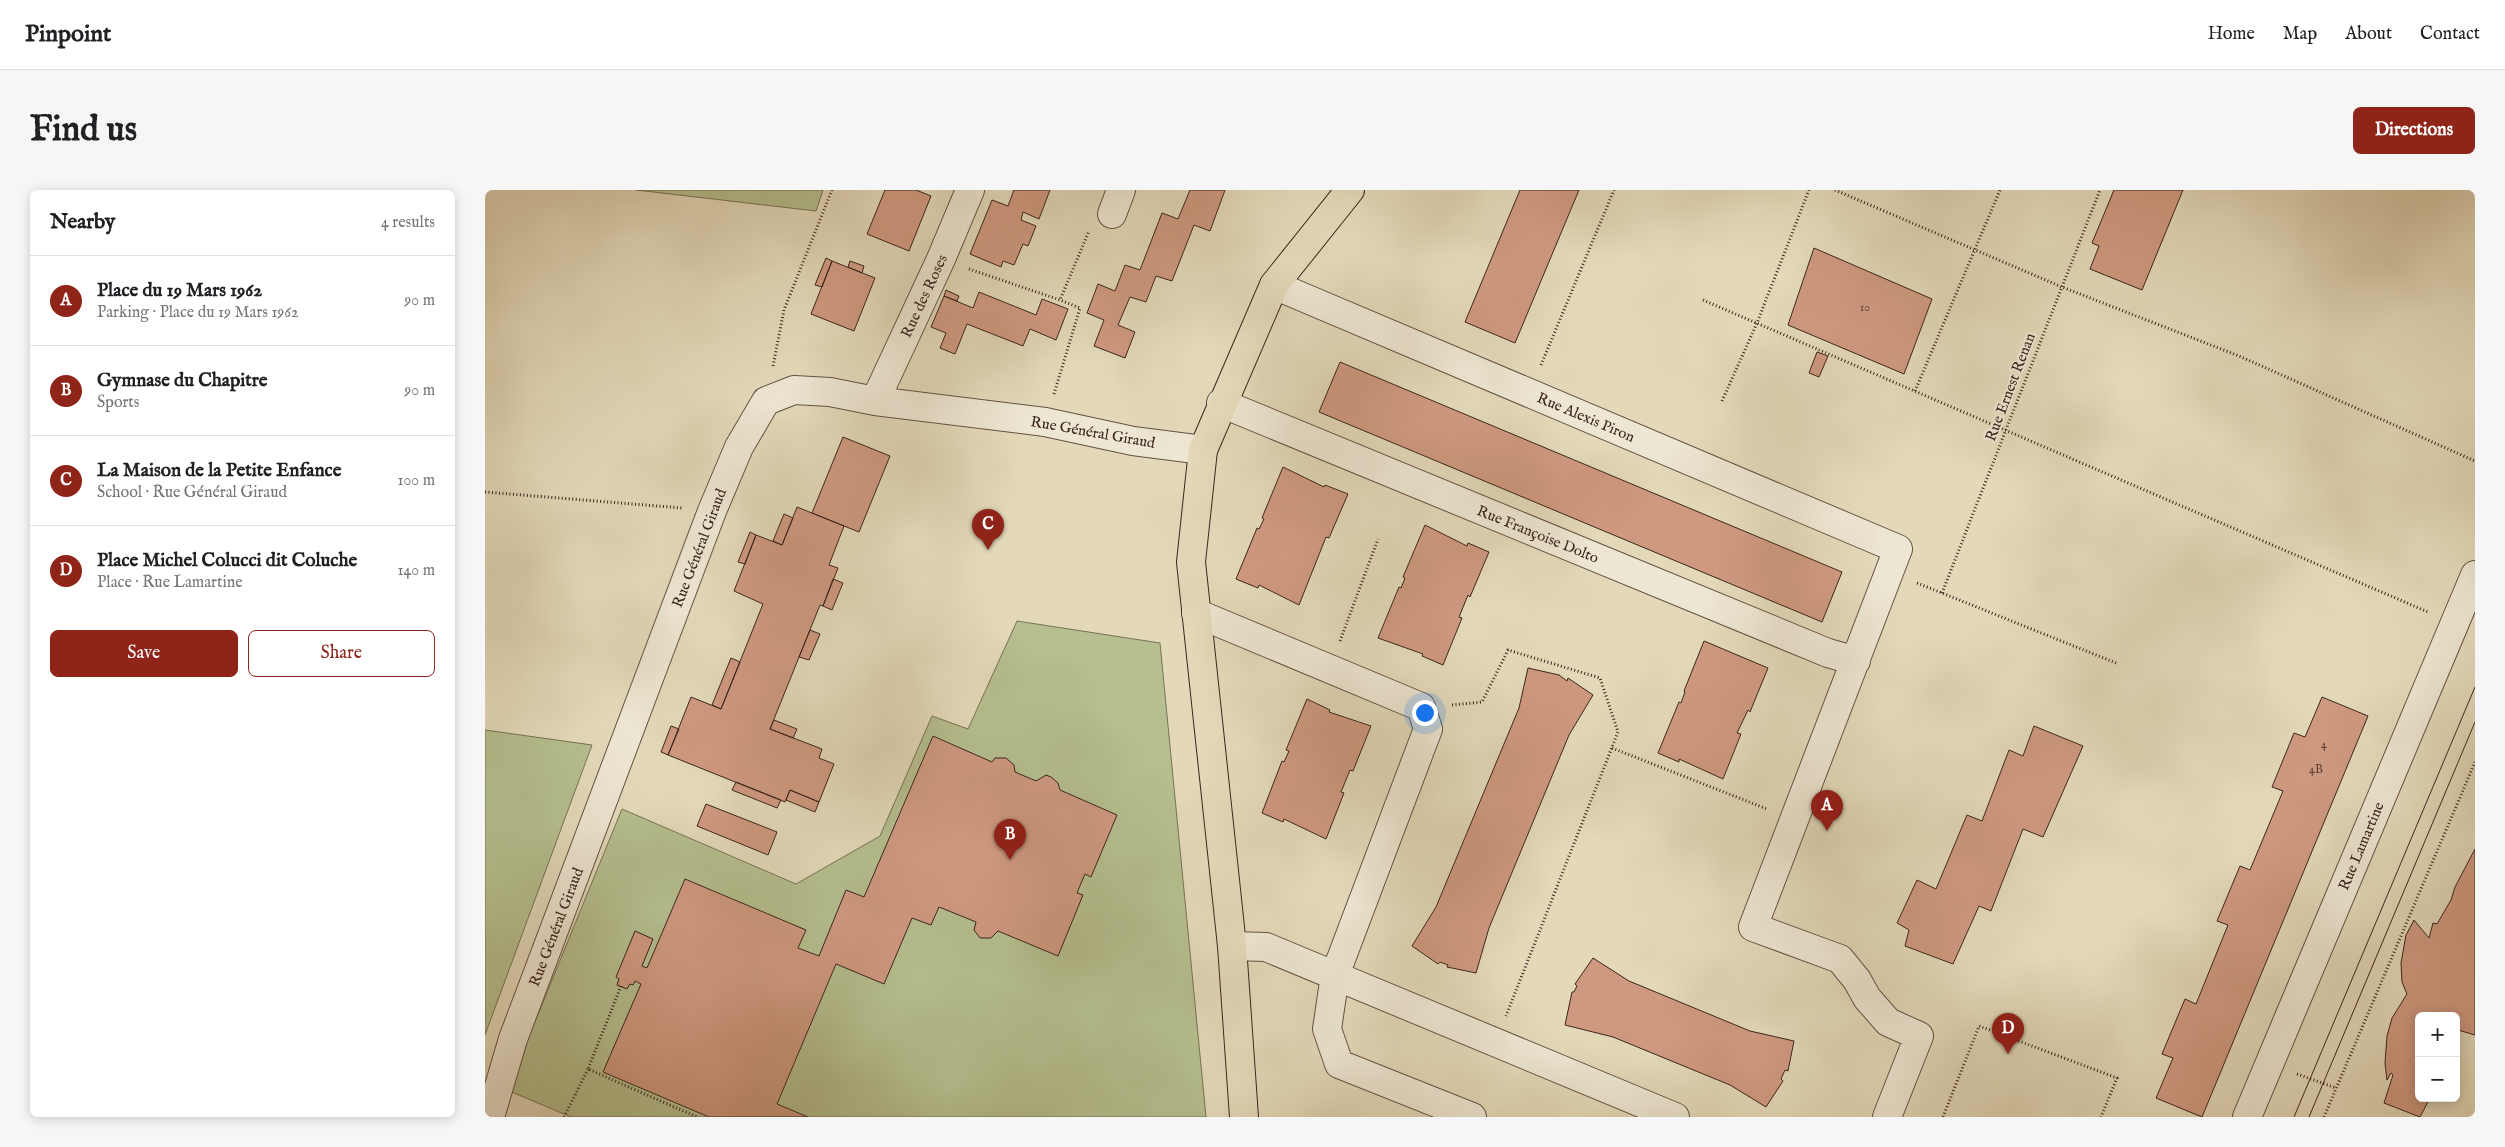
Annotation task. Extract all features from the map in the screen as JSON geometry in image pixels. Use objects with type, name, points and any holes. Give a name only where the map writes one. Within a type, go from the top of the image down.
[{"type":"main road","points":[[1244,1117],[1232,946],[1191,562],[1203,450],[1221,403],[1274,285],[1349,190]]},
{"type":"street","name":"Rue des Roses","points":[[875,401],[941,259],[970,190]]},
{"type":"street","name":"Rue Alexis Piron","points":[[1274,285],[1529,393],[1894,561]]},
{"type":"street","name":"Rue Général Giraud","points":[[490,1117],[513,1040],[712,511],[739,447],[766,401],[794,390],[830,392],[875,401],[1045,422],[1133,440],[1203,450]]},
{"type":"street","name":"Rue Françoise Dolto","points":[[1221,403],[1828,653],[1856,661]]},
{"type":"street","points":[[1887,1117],[1919,1036],[1889,1022],[1867,998],[1857,980],[1841,959],[1753,926],[1894,561]]},
{"type":"street","name":"Rue Lamartine","points":[[2247,1117],[2475,575]]},
{"type":"street","points":[[1196,613],[1421,707],[1428,729],[1335,975],[1327,1029],[1339,1064],[1472,1117]]},
{"type":"street","points":[[1232,946],[1266,947],[1675,1117]]},
{"type":"path","points":[[766,401],[784,310],[832,190]]},
{"type":"path","points":[[1529,393],[1614,190]]},
{"type":"path","points":[[1722,401],[1757,323],[1809,190]]},
{"type":"path","points":[[1835,190],[2062,287],[2239,356],[2475,461]]},
{"type":"path","points":[[1915,391],[1999,190]]},
{"type":"path","name":"Rue Ernest Renan","points":[[1942,593],[2100,190]]},
{"type":"path","points":[[1060,300],[1093,223],[1117,202]]},
{"type":"path","points":[[941,259],[1080,308],[1045,422]]},
{"type":"path","points":[[1703,300],[2455,623]]},
{"type":"path","points":[[485,492],[712,511]]},
{"type":"path","points":[[1329,669],[1378,539]]},
{"type":"path","points":[[1894,561],[1942,593],[2116,663]]},
{"type":"path","points":[[1421,707],[1482,702],[1508,650],[1600,678],[1618,732],[1496,1043]]},
{"type":"path","points":[[1612,748],[1795,820]]},
{"type":"path","points":[[2324,1117],[2475,762]]},
{"type":"path","points":[[564,1117],[588,1069],[621,986]]},
{"type":"path","points":[[1943,1117],[1979,1026],[2117,1078],[2101,1117]]},
{"type":"path","points":[[2270,1064],[2337,1088]]},
{"type":"path","points":[[588,1069],[697,1117]]},
{"type":"green space","points":[[636,190],[823,190],[816,211]]},
{"type":"green space","points":[[1017,621],[1160,643],[1206,1117],[571,1117],[507,1090],[622,809],[796,884],[880,836],[932,716],[968,729]]},
{"type":"green space","points":[[485,730],[592,745],[485,1035]]},
{"type":"building","points":[[885,190],[916,190],[931,196],[909,251],[867,234]]},
{"type":"building","points":[[1014,190],[1050,190],[1039,219],[1023,212],[1021,220],[1036,226],[1028,246],[1023,244],[1014,265],[1003,261],[1001,267],[970,254],[992,200],[1008,206]]},
{"type":"building","points":[[1190,190],[1225,190],[1210,231],[1194,225],[1172,281],[1156,276],[1146,302],[1130,297],[1118,325],[1135,332],[1125,358],[1094,346],[1104,320],[1087,313],[1098,284],[1115,291],[1125,265],[1140,270],[1162,213],[1178,219]]},
{"type":"building","points":[[1520,190],[1579,190],[1515,343],[1465,322]]},
{"type":"building","points":[[2114,190],[2183,190],[2142,290],[2090,269],[2099,246],[2092,243]]},
{"type":"building","points":[[1814,248],[1932,299],[1904,374],[1788,325]]},
{"type":"building","points":[[826,258],[832,261],[822,287],[815,285]]},
{"type":"building","points":[[832,261],[875,278],[854,331],[811,314]]},
{"type":"building","points":[[850,261],[864,266],[862,273],[848,267]]},
{"type":"building","points":[[946,290],[959,296],[957,301],[944,296]]},
{"type":"building","points":[[979,292],[1036,315],[1042,299],[1068,309],[1056,340],[1030,329],[1023,346],[967,324],[955,354],[940,348],[946,333],[931,327],[944,296],[973,308]]},
{"type":"building","points":[[1817,352],[1828,356],[1819,377],[1809,373]]},
{"type":"building","points":[[1340,362],[1842,572],[1822,622],[1319,412]]},
{"type":"building","points":[[843,437],[890,456],[859,532],[812,513]]},
{"type":"building","points":[[1283,467],[1324,487],[1325,485],[1348,494],[1329,538],[1326,537],[1299,605],[1259,585],[1258,588],[1236,579],[1257,528],[1259,529],[1264,519],[1262,518]]},
{"type":"building","points":[[797,507],[844,526],[829,565],[838,568],[823,606],[820,605],[770,729],[822,749],[819,758],[834,764],[819,802],[790,790],[785,802],[668,755],[691,697],[721,709],[763,604],[734,591],[756,535],[782,545]]},
{"type":"building","points":[[784,514],[793,518],[782,545],[773,541]]},
{"type":"building","points":[[1425,525],[1467,546],[1468,543],[1489,552],[1470,597],[1468,595],[1459,617],[1462,618],[1443,665],[1422,656],[1423,654],[1378,638],[1399,587],[1401,588],[1405,578],[1403,577]]},
{"type":"building","points":[[750,532],[756,535],[745,564],[738,562]]},
{"type":"building","points":[[833,579],[843,583],[832,610],[823,606]]},
{"type":"building","points":[[810,630],[820,634],[809,660],[799,657]]},
{"type":"building","points":[[1704,641],[1768,668],[1750,712],[1748,710],[1737,733],[1741,734],[1723,779],[1679,759],[1679,762],[1658,753],[1679,702],[1681,703]]},
{"type":"building","points":[[731,658],[740,662],[721,709],[712,705]]},
{"type":"building","points":[[1528,668],[1559,675],[1567,681],[1568,678],[1593,695],[1569,735],[1489,928],[1476,973],[1447,967],[1448,965],[1440,962],[1438,964],[1412,946],[1436,907],[1519,708]]},
{"type":"building","points":[[2322,697],[2368,716],[2202,1117],[2156,1098],[2173,1058],[2162,1054],[2185,999],[2196,1004],[2228,925],[2217,921],[2240,866],[2250,870],[2283,791],[2272,787],[2294,733],[2305,737]]},
{"type":"building","points":[[1307,699],[1330,710],[1329,712],[1371,726],[1353,771],[1350,770],[1341,792],[1344,793],[1326,839],[1284,819],[1283,822],[1262,813],[1282,761],[1284,762],[1289,751],[1286,750]]},
{"type":"building","points":[[774,720],[797,729],[793,738],[770,729]]},
{"type":"building","points":[[671,726],[679,729],[668,755],[661,752]]},
{"type":"building","points":[[2034,726],[2083,746],[2043,837],[2023,829],[1991,911],[1979,906],[1953,964],[1905,946],[1909,930],[1897,923],[1917,880],[1936,889],[1967,815],[1982,821],[2009,750],[2023,756]]},
{"type":"building","points":[[933,736],[992,762],[995,758],[1006,758],[1014,765],[1015,772],[1036,781],[1046,775],[1051,777],[1058,783],[1060,790],[1117,815],[1091,877],[1085,874],[1077,893],[1083,895],[1058,956],[998,931],[991,938],[980,938],[974,930],[976,922],[939,907],[931,925],[912,918],[884,984],[836,964],[777,1104],[808,1117],[709,1117],[603,1072],[641,984],[635,981],[627,989],[617,985],[619,979],[616,977],[635,931],[653,939],[642,966],[647,968],[685,879],[806,930],[798,948],[819,956],[846,890],[864,897]]},
{"type":"building","points":[[736,782],[781,800],[777,808],[732,790]]},
{"type":"building","points":[[790,790],[819,802],[815,812],[786,800]]},
{"type":"building","points":[[706,804],[777,832],[768,855],[697,826]]},
{"type":"building","points":[[2475,849],[2475,1035],[2460,1031],[2460,1012],[2415,1012],[2415,1102],[2428,1102],[2420,1117],[2384,1103],[2393,1075],[2391,1073],[2387,1080],[2385,1063],[2387,1036],[2392,1018],[2407,994],[2402,982],[2401,963],[2406,935],[2414,920],[2429,938],[2433,923],[2437,924],[2451,900],[2455,887]]},
{"type":"building","points":[[1593,958],[1629,981],[1750,1031],[1794,1041],[1788,1071],[1785,1070],[1781,1079],[1783,1081],[1766,1107],[1730,1085],[1613,1037],[1565,1025],[1572,992],[1574,992],[1577,986],[1575,984]]},
{"type":"tram line","points":[[2294,1117],[2475,687]]},
{"type":"tram line","points":[[2309,1117],[2475,722]]},
{"type":"place","name":"La Maison de la Petite Enfance","points":[[988,550]]},
{"type":"place","name":"Place du 19 Mars 1962","points":[[1827,831]]},
{"type":"place","name":"Gymnase du Chapitre","points":[[1010,860]]},
{"type":"place","name":"Place Michel Colucci dit Coluche","points":[[2008,1054]]}]
